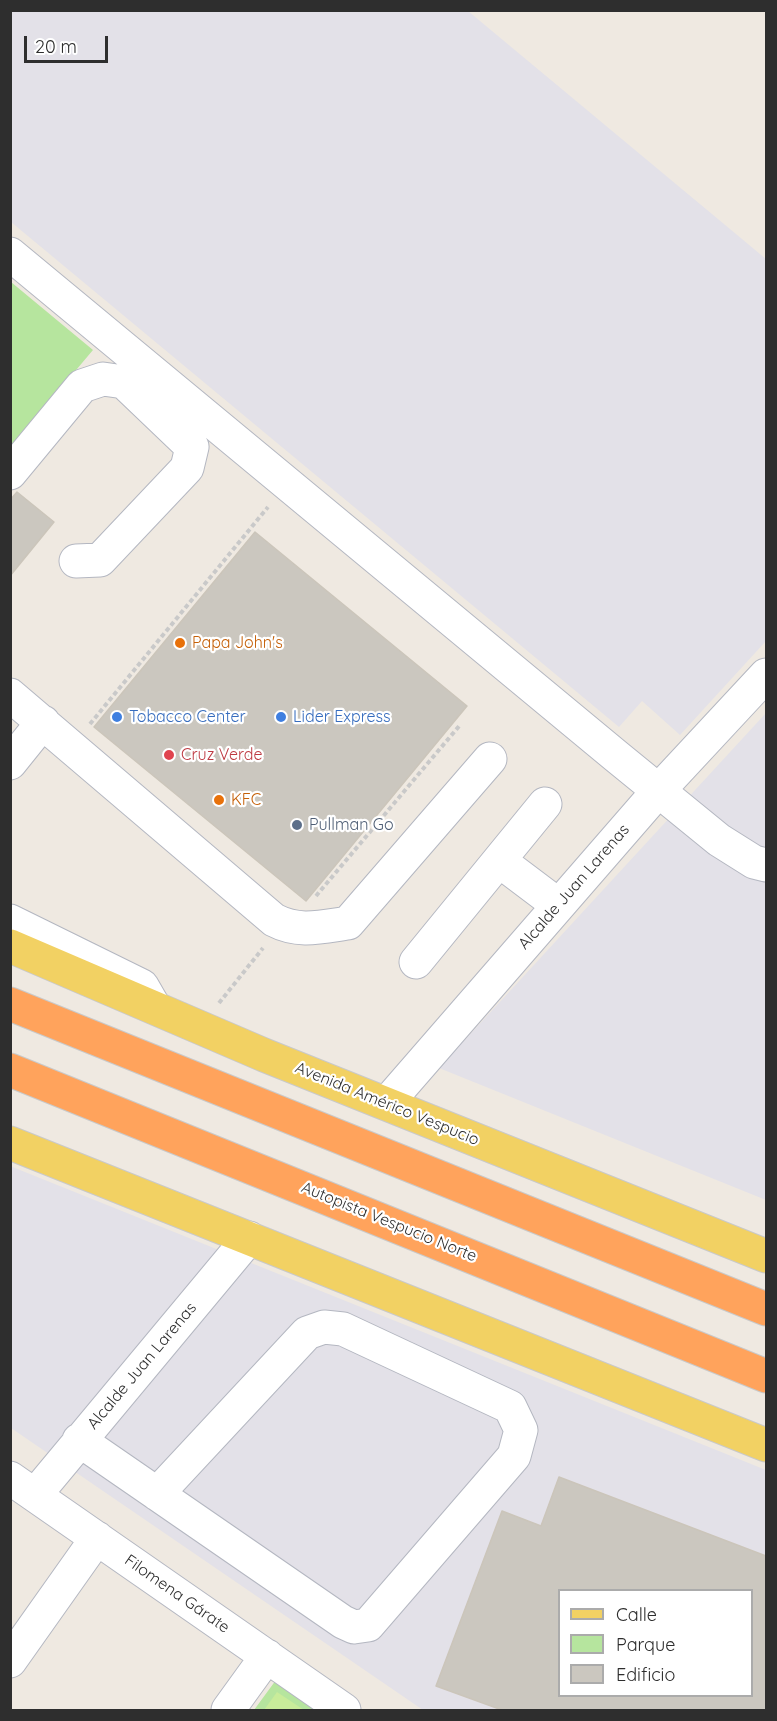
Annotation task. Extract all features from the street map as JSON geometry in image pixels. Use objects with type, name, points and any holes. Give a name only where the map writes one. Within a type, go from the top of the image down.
[{"type":"highway","points":[[10,1004],[766,1309]]},
{"type":"highway","name":"Autopista Vespucio Norte","points":[[10,1070],[766,1376]]},
{"type":"main road","name":"Avenida Américo Vespucio","points":[[10,946],[156,1009],[766,1256]]},
{"type":"main road","points":[[10,1143],[766,1445]]},
{"type":"street","points":[[10,254],[719,840],[754,862],[766,865]]},
{"type":"street","points":[[10,473],[82,386],[103,379],[124,382],[192,447],[187,468],[100,560],[76,561]]},
{"type":"street","name":"Alcalde Juan Larenas","points":[[387,1103],[659,790],[766,675]]},
{"type":"street","points":[[10,695],[283,924],[304,930],[348,923],[490,759]]},
{"type":"street","points":[[10,763],[43,722]]},
{"type":"street","points":[[416,962],[501,862],[545,804]]},
{"type":"street","points":[[501,862],[558,905]]},
{"type":"street","points":[[10,921],[142,986],[156,1009]]},
{"type":"street","name":"Alcalde Juan Larenas","points":[[23,1486],[79,1440],[249,1238]]},
{"type":"street","points":[[79,1440],[157,1494],[343,1622],[354,1627],[368,1625],[514,1456],[521,1430],[510,1407],[343,1329],[324,1327],[307,1333],[157,1494]]},
{"type":"street","name":"Filomena Gárate","points":[[23,1486],[344,1710]]},
{"type":"street","points":[[10,1661],[97,1538]]},
{"type":"street","points":[[228,1710],[267,1656]]},
{"type":"path","points":[[86,728],[287,483]]},
{"type":"path","points":[[311,902],[460,725]]},
{"type":"path","points":[[200,1027],[283,924]]},
{"type":"shaded area","points":[[10,11],[468,11],[766,259],[766,641],[680,735],[642,701],[619,727],[11,222]]},
{"type":"shaded area","points":[[766,713],[766,1200],[439,1068]]},
{"type":"shaded area","points":[[10,1166],[766,1470],[766,1710],[423,1710],[11,1428]]},
{"type":"green space","points":[[11,282],[93,350],[11,447]]},
{"type":"green space","points":[[276,1680],[320,1710],[254,1710]]},
{"type":"green space","points":[[277,1692],[304,1710],[264,1710]]},
{"type":"building","points":[[17,492],[54,522],[10,576],[10,500]]},
{"type":"building","name":"Lider Express","points":[[255,532],[467,706],[306,901],[94,727]]},
{"type":"building","points":[[559,1477],[766,1556],[766,1710],[502,1710],[436,1686],[502,1511],[541,1526]]},
{"type":"place","name":"Papa John's","points":[[180,643]]},
{"type":"place","name":"Tobacco Center","points":[[117,717]]},
{"type":"place","name":"Lider Express","points":[[281,717]]},
{"type":"place","name":"Cruz Verde","points":[[169,755]]},
{"type":"place","name":"KFC","points":[[219,800]]},
{"type":"place","name":"Pullman Go","points":[[297,825]]}]
